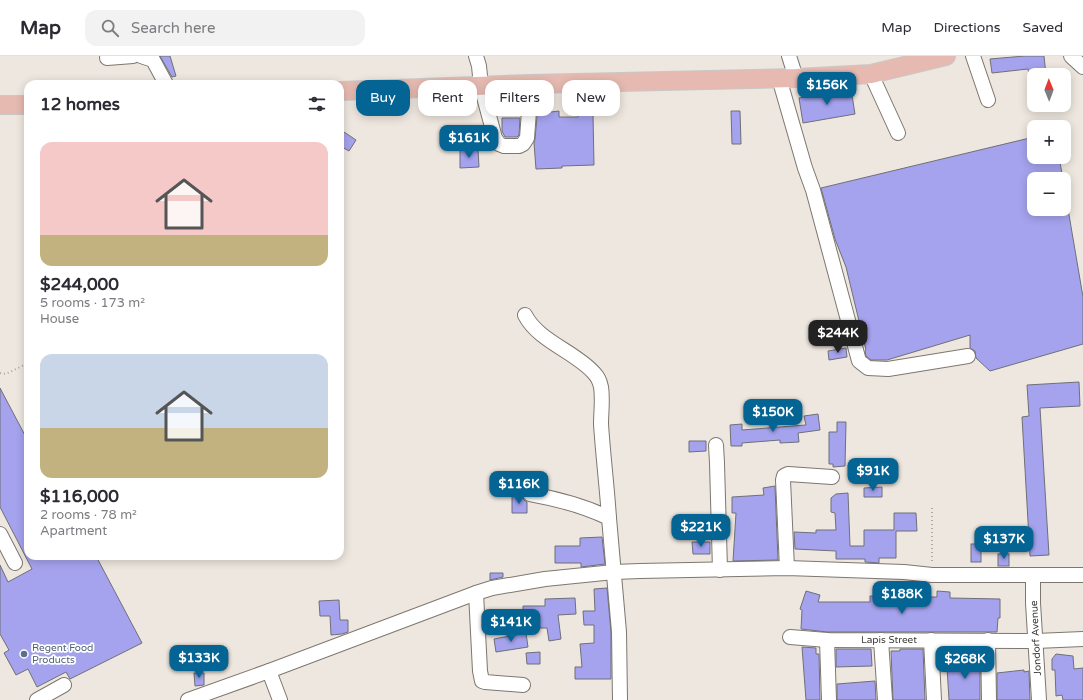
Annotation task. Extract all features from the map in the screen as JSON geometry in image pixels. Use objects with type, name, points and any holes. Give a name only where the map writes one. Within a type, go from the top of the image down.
[{"type":"main road","points":[[554,83],[787,78],[871,74],[946,56]]},
{"type":"main road","points":[[344,91],[485,86]]},
{"type":"main road","points":[[0,105],[24,104]]},
{"type":"street","points":[[107,58],[133,56]]},
{"type":"street","points":[[141,56],[153,60],[164,80]]},
{"type":"street","points":[[476,56],[485,101]]},
{"type":"street","points":[[788,56],[787,78],[805,168],[813,190],[859,361],[868,368],[888,369],[968,356]]},
{"type":"street","points":[[973,56],[988,100]]},
{"type":"street","points":[[1071,56],[1083,67]]},
{"type":"street","points":[[871,74],[898,133]]},
{"type":"street","points":[[489,116],[495,138],[498,144],[504,146],[519,146],[523,144],[527,138],[529,116]]},
{"type":"street","points":[[525,315],[529,323],[594,372],[601,388],[602,424],[619,632],[620,700]]},
{"type":"street","points":[[716,445],[720,570]]},
{"type":"street","points":[[787,568],[784,476],[788,474],[832,477]]},
{"type":"street","points":[[530,494],[559,499],[579,505],[609,518]]},
{"type":"street","points":[[0,534],[15,563]]},
{"type":"street","points":[[188,700],[476,593],[492,588],[545,579],[614,572],[787,568],[904,572],[932,575],[1083,575]]},
{"type":"street","name":"Jondorf Avenue","points":[[1033,576],[1039,700]]},
{"type":"street","points":[[476,593],[482,681],[523,685]]},
{"type":"street","name":"Lapis Street","points":[[790,637],[827,640],[1036,641],[1083,639]]},
{"type":"street","points":[[827,640],[829,700]]},
{"type":"street","points":[[881,640],[885,700]]},
{"type":"street","points":[[931,640],[934,700]]},
{"type":"street","points":[[988,640],[989,700]]},
{"type":"street","points":[[269,671],[280,700]]},
{"type":"street","points":[[37,700],[64,685]]},
{"type":"path","points":[[0,374],[6,374],[24,364]]},
{"type":"path","points":[[932,508],[932,575]]},
{"type":"building","points":[[160,56],[170,56],[176,76],[172,77]]},
{"type":"building","points":[[1044,56],[1045,68],[1027,68],[992,73],[990,59]]},
{"type":"building","points":[[851,89],[855,114],[803,123],[799,98]]},
{"type":"building","points":[[559,111],[559,117],[593,116],[594,165],[562,166],[562,168],[536,169],[534,143],[537,116],[554,116],[554,112]]},
{"type":"building","points":[[731,111],[740,111],[741,144],[732,144]]},
{"type":"building","points":[[502,118],[520,118],[519,135],[517,137],[505,137],[502,131]]},
{"type":"building","points":[[344,132],[356,140],[349,151],[344,148]]},
{"type":"building","points":[[1027,139],[1027,164],[1060,164],[1062,172],[1027,172],[1027,216],[1069,216],[1083,297],[1083,344],[990,371],[976,358],[975,351],[970,348],[970,335],[887,360],[871,360],[866,356],[866,350],[846,267],[835,239],[821,188]]},
{"type":"building","points":[[478,149],[479,167],[460,168],[460,150]]},
{"type":"building","points":[[846,348],[847,357],[829,360],[828,351]]},
{"type":"building","points":[[1079,382],[1080,406],[1040,408],[1049,555],[1030,556],[1022,417],[1029,416],[1027,385]]},
{"type":"building","points":[[0,388],[24,433],[24,554],[0,507]]},
{"type":"building","points":[[818,414],[820,430],[798,433],[799,442],[780,443],[780,440],[742,443],[742,446],[731,446],[730,425],[742,424],[742,430],[806,425],[804,416]]},
{"type":"building","points":[[837,422],[846,422],[845,466],[833,467],[833,464],[829,464],[829,432],[837,432]]},
{"type":"building","points":[[689,441],[706,441],[706,451],[689,452]]},
{"type":"building","points":[[775,486],[778,560],[733,561],[736,513],[732,513],[732,497],[764,495],[763,488]]},
{"type":"building","points":[[882,487],[882,497],[864,497],[864,488]]},
{"type":"building","points":[[848,493],[850,546],[864,546],[864,530],[894,530],[894,513],[916,513],[917,531],[896,531],[896,558],[879,558],[879,563],[865,562],[865,559],[836,559],[836,551],[795,549],[794,532],[816,533],[816,530],[836,530],[835,513],[831,512],[831,498],[836,494]]},
{"type":"building","points":[[512,495],[522,495],[524,500],[527,502],[527,513],[512,513]]},
{"type":"building","points":[[602,537],[605,564],[581,567],[581,563],[555,563],[555,546],[580,546],[580,538]]},
{"type":"building","points":[[692,542],[710,542],[710,554],[693,554]]},
{"type":"building","points":[[971,544],[981,544],[981,562],[971,562]]},
{"type":"building","points":[[998,554],[1009,554],[1009,566],[998,566]]},
{"type":"building","points":[[27,560],[98,560],[142,643],[70,679],[66,672],[37,687],[28,669],[16,675],[4,653],[9,650],[0,634],[0,565],[8,582],[32,569]]},
{"type":"building","points":[[490,573],[503,573],[503,577],[490,580]]},
{"type":"building","points":[[607,588],[611,632],[611,679],[575,679],[575,667],[582,667],[580,644],[594,643],[594,625],[584,625],[583,611],[595,611],[594,589]]},
{"type":"building","points":[[901,590],[915,590],[915,597],[937,597],[937,591],[950,592],[950,598],[1000,599],[1000,618],[998,618],[997,632],[827,632],[801,629],[802,610],[800,609],[806,591],[820,595],[818,602],[870,602],[870,596],[884,596],[884,604],[901,604]]},
{"type":"building","points":[[575,598],[576,614],[558,615],[561,639],[549,641],[547,628],[523,628],[523,606],[545,606],[545,599]]},
{"type":"building","points":[[339,600],[340,620],[348,620],[348,632],[331,635],[330,616],[320,616],[319,601]]},
{"type":"building","points":[[526,633],[528,647],[496,652],[494,639]]},
{"type":"building","points":[[802,647],[816,648],[816,654],[819,654],[820,700],[806,700]]},
{"type":"building","points":[[836,649],[871,649],[872,666],[836,667]]},
{"type":"building","points":[[900,649],[923,649],[925,700],[893,700],[891,651],[900,651]]},
{"type":"building","points":[[540,652],[540,664],[527,664],[526,653]]},
{"type":"building","points":[[1056,654],[1073,656],[1074,669],[1083,668],[1083,700],[1063,700],[1062,695],[1056,696],[1055,670],[1052,670],[1052,659]]},
{"type":"building","points":[[980,656],[980,700],[949,700],[947,667],[960,666],[960,657]]},
{"type":"building","points":[[1024,670],[1024,672],[1029,671],[1030,700],[997,700],[997,673]]},
{"type":"building","points":[[194,673],[204,673],[204,685],[195,686]]},
{"type":"building","points":[[875,681],[876,700],[837,700],[837,684]]},
{"type":"place","name":"Regent Food Products","points":[[24,654]]}]
